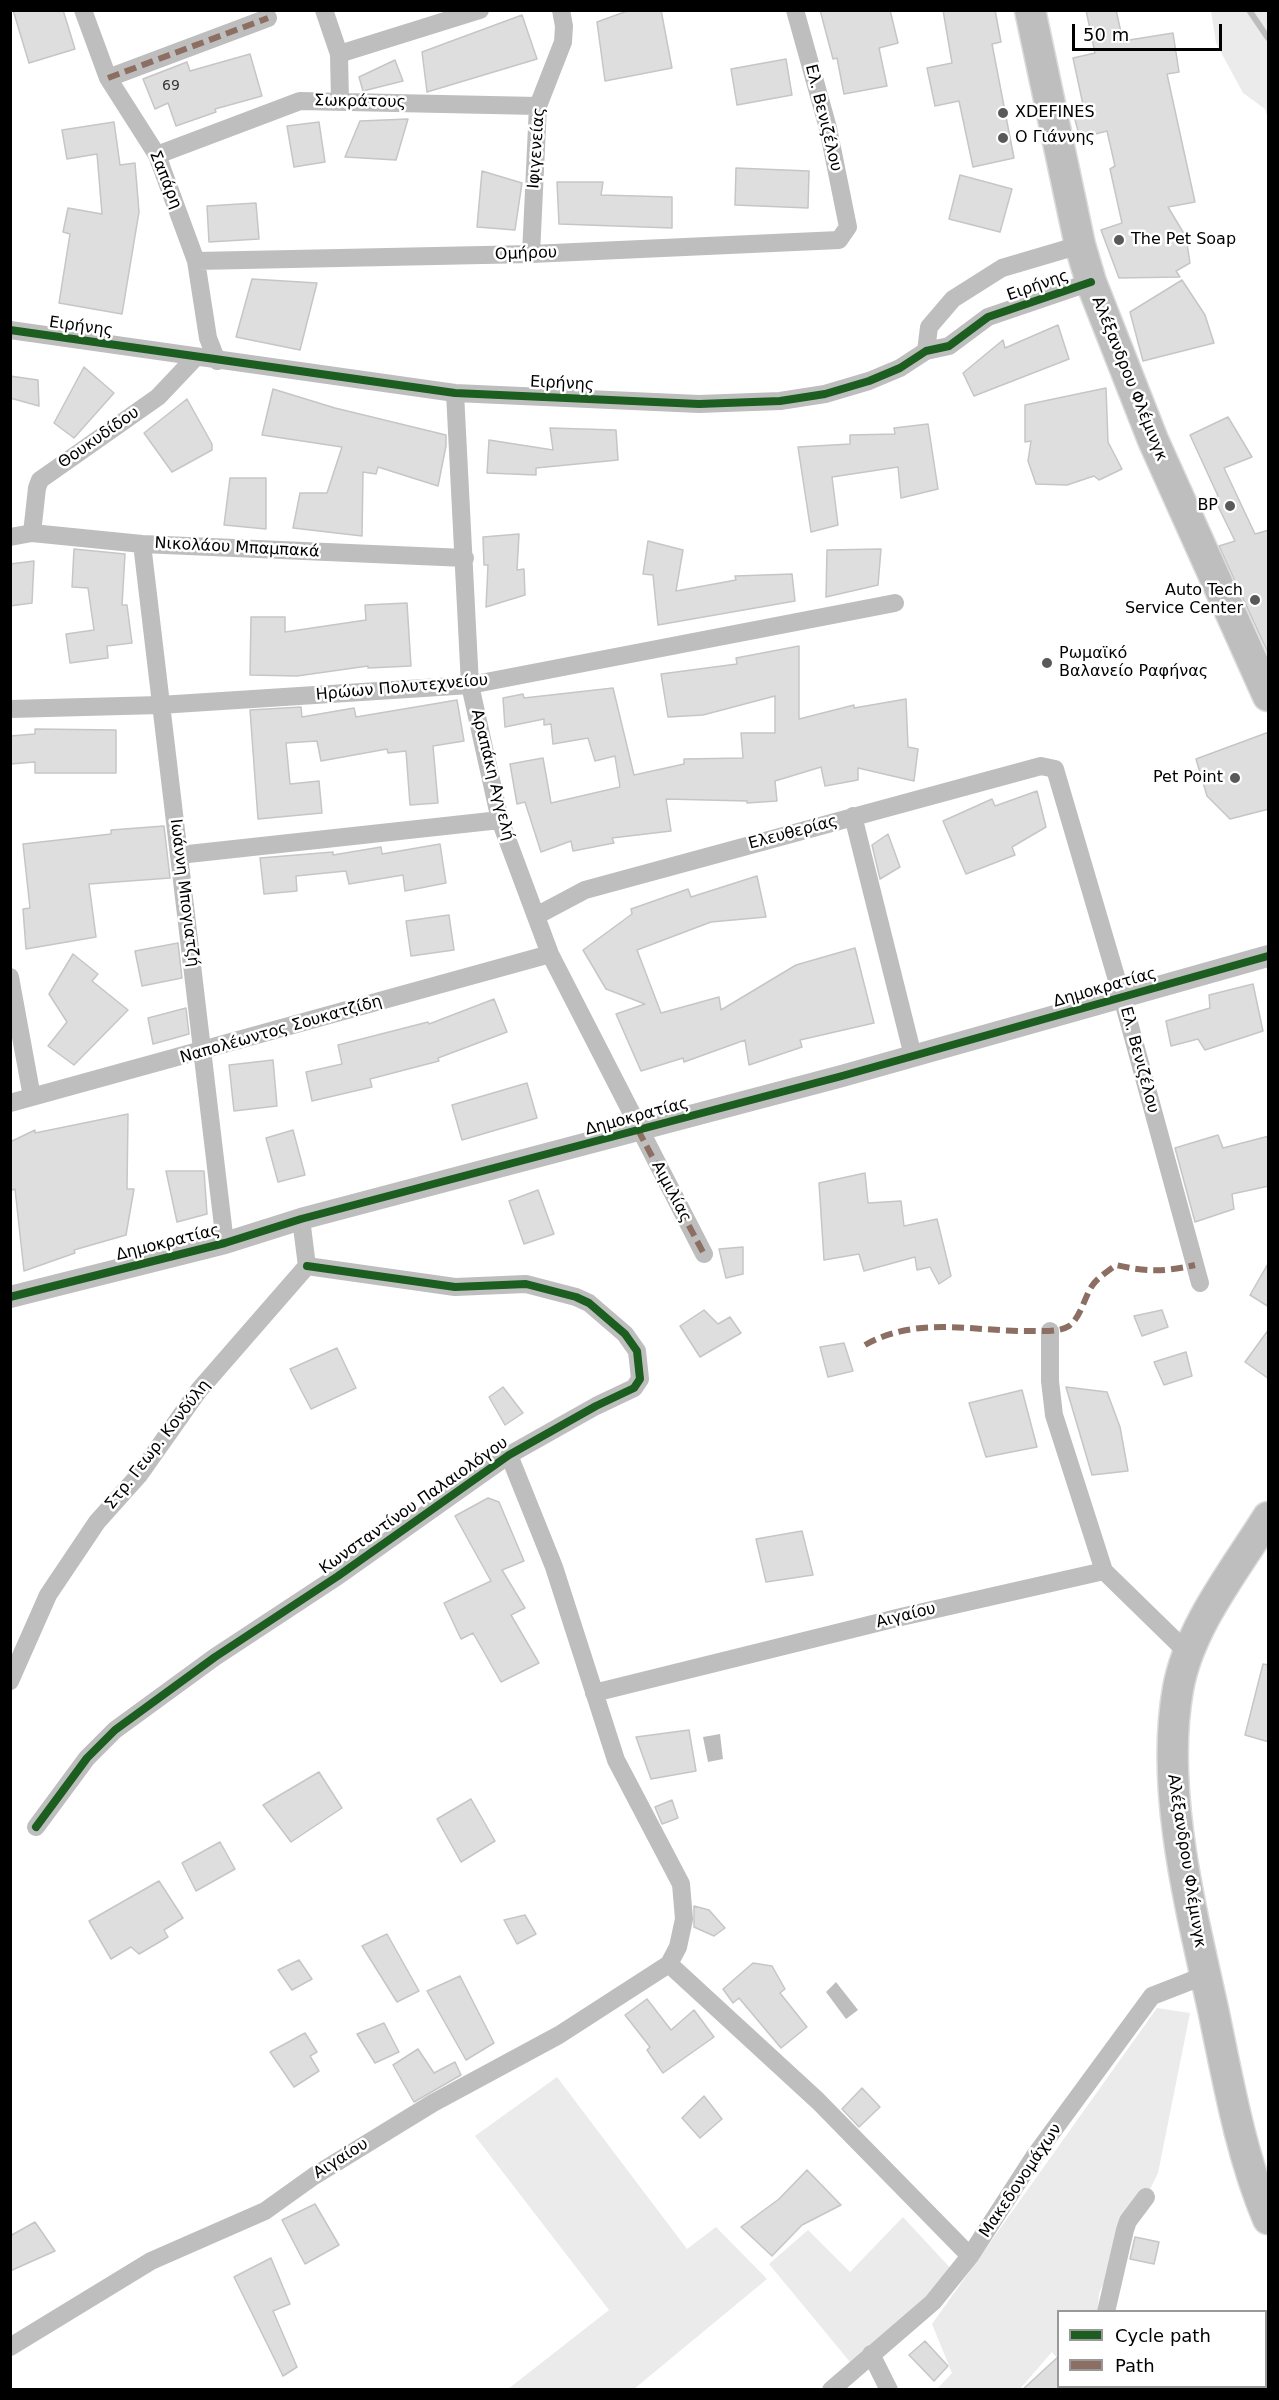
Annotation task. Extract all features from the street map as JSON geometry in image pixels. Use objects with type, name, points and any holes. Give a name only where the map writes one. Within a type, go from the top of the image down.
[{"type":"main road","name":"Αλέξανδρου Φλέμινγκ","points":[[1030,10],[1080,246],[1091,282],[1153,440],[1269,696]]},
{"type":"main road","name":"Αλέξανδρου Φλέμινγκ","points":[[1269,1518],[1226,1584],[1188,1653],[1178,1689],[1171,1761],[1189,1900],[1237,2122],[1269,2220]]},
{"type":"street","name":"Σαπάρη","points":[[83,10],[108,78],[156,155],[196,261],[208,338],[218,361]]},
{"type":"street","points":[[324,10],[339,54],[340,101]]},
{"type":"street","name":"Ιφιγενείας","points":[[531,254],[538,106],[563,42],[564,26],[561,10]]},
{"type":"street","name":"Ελ. Βενιζέλου","points":[[795,10],[828,128],[848,227]]},
{"type":"street","points":[[339,54],[472,12]]},
{"type":"street","points":[[108,78],[268,18]]},
{"type":"street","name":"Σωκράτους","points":[[156,155],[297,101],[538,106]]},
{"type":"street","name":"Ομήρου","points":[[196,261],[531,254],[839,240],[848,227]]},
{"type":"street","name":"Ειρήνης","points":[[926,351],[929,327],[953,299],[1002,268],[1080,246]]},
{"type":"street","name":"Ειρήνης","points":[[10,330],[455,393],[699,404],[780,401],[825,394],[869,381],[900,368],[926,351],[949,346],[988,317],[1091,282]]},
{"type":"street","name":"Θουκυδίδου","points":[[32,533],[40,480],[159,397],[195,358]]},
{"type":"street","name":"Αραπάκη Αγγελή","points":[[455,393],[470,685],[500,820],[550,954],[639,1130]]},
{"type":"street","name":"Νικολάου Μπαμπακά","points":[[10,537],[32,533],[142,544],[465,558]]},
{"type":"street","name":"Ιωάννη Μπογιατζή","points":[[142,544],[225,1243]]},
{"type":"street","name":"Ηρώων Πολυτεχνείου","points":[[10,709],[160,705],[470,685],[895,603]]},
{"type":"street","name":"Ελευθερίας","points":[[536,916],[585,890],[1041,766],[1055,769]]},
{"type":"street","name":"Ελ. Βενιζέλου","points":[[1055,769],[1122,997],[1200,1283]]},
{"type":"street","points":[[853,816],[913,1056]]},
{"type":"street","points":[[179,855],[500,820]]},
{"type":"street","name":"Ναπολέωντος Σουκατζίδη","points":[[10,1103],[204,1052],[550,954]]},
{"type":"street","name":"Δημοκρατίας","points":[[10,1297],[225,1243],[301,1220],[913,1056],[1269,956]]},
{"type":"street","points":[[10,977],[33,1097]]},
{"type":"street","name":"Αιμιλίας","points":[[639,1130],[704,1254]]},
{"type":"street","points":[[301,1220],[307,1266]]},
{"type":"street","name":"Κωνσταντίνου Παλαιολόγου","points":[[36,1827],[87,1758],[115,1730],[215,1657],[338,1576],[508,1455],[553,1429],[634,1389],[640,1379],[637,1351],[625,1334],[589,1303],[544,1287],[526,1284],[454,1287],[307,1266]]},
{"type":"street","name":"Στρ. Γεωρ. Κονδύλη","points":[[10,1681],[48,1595],[97,1522],[139,1475],[200,1390],[307,1266]]},
{"type":"street","points":[[1050,1331],[1050,1381],[1054,1414],[1104,1571],[1188,1653]]},
{"type":"street","points":[[508,1455],[554,1567],[616,1760],[681,1884],[684,1919],[678,1947],[669,1965],[818,2101],[970,2256]]},
{"type":"street","name":"Αιγαίου","points":[[594,1693],[1104,1571]]},
{"type":"street","name":"Αιγαίου","points":[[10,2347],[151,2261],[265,2211],[314,2176],[433,2103],[559,2035],[669,1965]]},
{"type":"street","name":"Μακεδονομάχων","points":[[831,2390],[933,2302],[970,2256],[1036,2154],[1152,1996],[1206,1975]]},
{"type":"street","points":[[1106,2310],[1128,2221],[1146,2197]]},
{"type":"street","points":[[871,2354],[889,2390]]},
{"type":"shaded area","points":[[1211,11],[1268,11],[1268,118],[1265,109],[1243,93],[1216,43]]},
{"type":"shaded area","points":[[720,1734],[723,1759],[708,1762],[703,1737]]},
{"type":"shaded area","points":[[836,1982],[858,2010],[846,2019],[826,1992]]},
{"type":"shaded area","points":[[1157,2008],[1190,2013],[1158,2173],[1099,2293],[1098,2310],[1057,2310],[1057,2358],[1052,2352],[1020,2389],[937,2389],[952,2373],[932,2324]]},
{"type":"shaded area","points":[[557,2077],[687,2249],[716,2227],[767,2279],[634,2389],[508,2389],[609,2310],[475,2136]]},
{"type":"shaded area","points":[[903,2217],[954,2272],[850,2362],[769,2264],[808,2230],[850,2272]]},
{"type":"building","points":[[13,10],[63,10],[75,49],[29,63]]},
{"type":"building","points":[[630,10],[661,10],[672,68],[605,81],[597,22]]},
{"type":"building","points":[[820,10],[890,10],[898,43],[879,48],[887,86],[844,94],[837,58],[833,59]]},
{"type":"building","points":[[943,10],[995,10],[1001,42],[992,44],[1014,158],[973,167],[959,101],[935,106],[927,68],[952,63]]},
{"type":"building","points":[[1086,10],[1116,10],[1123,41],[1173,33],[1179,72],[1167,74],[1195,202],[1168,207],[1186,237],[1190,263],[1176,271],[1180,277],[1119,278],[1101,230],[1122,223],[1110,169],[1115,166],[1107,131],[1080,138],[1074,116],[1085,114],[1073,58],[1095,53]]},
{"type":"building","points":[[522,15],[537,59],[427,92],[422,52]]},
{"type":"building","points":[[250,54],[262,96],[215,109],[216,112],[176,126],[168,103],[155,109],[143,79],[187,62],[190,71]]},
{"type":"building","points":[[786,59],[792,95],[737,105],[731,69]]},
{"type":"building","points":[[395,60],[403,81],[363,91],[359,77]]},
{"type":"building","points":[[408,119],[396,160],[345,157],[360,121]]},
{"type":"building","points":[[114,122],[120,165],[135,163],[139,212],[122,314],[59,303],[70,234],[63,232],[68,208],[102,214],[97,154],[67,159],[62,130]]},
{"type":"building","points":[[319,122],[325,162],[294,167],[287,126]]},
{"type":"building","points":[[736,168],[809,171],[808,208],[735,205]]},
{"type":"building","points":[[482,171],[522,183],[515,230],[477,227]]},
{"type":"building","points":[[960,175],[1012,189],[1000,232],[949,219]]},
{"type":"building","points":[[557,182],[603,182],[601,195],[672,197],[672,228],[559,224]]},
{"type":"building","points":[[256,203],[259,239],[209,242],[207,206]]},
{"type":"building","points":[[252,279],[317,283],[300,350],[236,337]]},
{"type":"building","points":[[1182,280],[1205,315],[1214,343],[1143,361],[1130,312]]},
{"type":"building","points":[[1058,325],[1069,359],[974,396],[963,373],[1003,340],[1005,348]]},
{"type":"building","points":[[84,367],[114,393],[74,438],[54,423]]},
{"type":"building","points":[[10,376],[38,380],[39,406],[10,398]]},
{"type":"building","points":[[1106,388],[1108,442],[1122,469],[1099,480],[1094,476],[1067,485],[1036,484],[1028,461],[1031,441],[1025,442],[1025,405]]},
{"type":"building","points":[[273,389],[335,408],[446,435],[438,486],[378,467],[376,474],[363,472],[362,536],[293,528],[300,493],[327,493],[342,447],[262,435]]},
{"type":"building","points":[[187,399],[212,444],[212,450],[172,472],[144,433]]},
{"type":"building","points":[[1228,417],[1252,457],[1224,468],[1255,534],[1269,530],[1269,655],[1219,546],[1235,541],[1214,498],[1218,496],[1190,435]]},
{"type":"building","points":[[928,424],[938,489],[901,498],[898,467],[832,477],[838,525],[811,532],[798,447],[850,444],[850,435],[895,434],[894,428]]},
{"type":"building","points":[[550,428],[616,430],[618,460],[536,468],[536,475],[487,473],[489,440],[553,450]]},
{"type":"building","points":[[230,478],[266,478],[266,529],[224,525]]},
{"type":"building","points":[[519,534],[517,570],[524,569],[525,595],[486,607],[488,565],[484,565],[483,537]]},
{"type":"building","points":[[648,541],[683,550],[676,591],[736,580],[735,576],[792,574],[795,601],[658,625],[653,575],[643,574]]},
{"type":"building","points":[[74,549],[125,554],[122,605],[127,605],[132,643],[107,646],[108,658],[70,663],[66,634],[94,630],[88,588],[72,587]]},
{"type":"building","points":[[881,549],[878,585],[826,597],[827,550]]},
{"type":"building","points":[[34,561],[32,603],[10,606],[10,564]]},
{"type":"building","points":[[407,603],[411,666],[368,668],[368,666],[297,676],[250,675],[251,617],[285,617],[285,632],[366,620],[365,605]]},
{"type":"building","points":[[799,646],[799,719],[854,705],[854,708],[906,699],[908,747],[918,749],[914,781],[858,768],[858,780],[825,786],[821,767],[775,781],[777,801],[747,803],[747,801],[666,799],[671,831],[612,838],[614,843],[573,851],[571,841],[541,852],[525,802],[517,804],[510,764],[543,758],[551,803],[620,787],[615,756],[595,761],[588,738],[553,744],[551,724],[544,725],[544,719],[505,727],[503,698],[523,694],[524,698],[613,688],[634,775],[684,764],[684,759],[743,758],[741,733],[775,733],[775,696],[703,715],[668,717],[661,674],[737,664],[736,658]]},
{"type":"building","points":[[457,700],[464,741],[433,746],[438,803],[410,805],[406,751],[388,753],[387,749],[321,761],[317,741],[286,743],[290,784],[319,781],[322,813],[258,819],[250,710],[301,707],[302,717],[354,708],[356,717]]},
{"type":"building","points":[[35,729],[116,730],[116,773],[35,773],[35,762],[10,764],[10,736],[35,734]]},
{"type":"building","name":"Pet Point","points":[[1269,732],[1269,809],[1230,819],[1207,796],[1196,759]]},
{"type":"building","points":[[1037,791],[1046,827],[1012,847],[1015,855],[966,874],[943,821],[992,799],[995,806]]},
{"type":"building","points":[[164,826],[170,878],[89,884],[96,937],[26,949],[23,909],[30,908],[23,844],[111,834],[111,830]]},
{"type":"building","points":[[888,834],[900,867],[880,879],[872,845]]},
{"type":"building","points":[[440,844],[446,883],[405,891],[403,875],[349,884],[346,871],[296,876],[297,891],[264,894],[260,858],[333,852],[333,855],[381,847],[382,854]]},
{"type":"building","points":[[757,876],[766,917],[711,922],[637,950],[661,1013],[719,997],[721,1010],[796,965],[855,948],[874,1023],[800,1040],[802,1047],[749,1065],[745,1040],[684,1062],[683,1058],[641,1071],[616,1014],[645,1004],[606,989],[583,950],[632,914],[631,909],[688,889],[691,897]]},
{"type":"building","points":[[449,915],[454,950],[411,956],[406,921]]},
{"type":"building","points":[[178,943],[182,978],[142,986],[135,951]]},
{"type":"building","points":[[73,954],[98,974],[92,981],[128,1010],[74,1065],[48,1046],[67,1022],[49,994]]},
{"type":"building","points":[[1253,984],[1263,1031],[1205,1050],[1198,1039],[1171,1046],[1166,1021],[1210,1008],[1209,995]]},
{"type":"building","points":[[494,999],[507,1032],[438,1058],[439,1061],[370,1079],[372,1087],[312,1101],[306,1072],[342,1064],[338,1045],[428,1022],[429,1024]]},
{"type":"building","points":[[186,1008],[189,1034],[153,1044],[148,1018]]},
{"type":"building","points":[[273,1060],[277,1106],[234,1111],[229,1065]]},
{"type":"building","points":[[527,1083],[537,1118],[462,1140],[452,1105]]},
{"type":"building","points":[[128,1114],[127,1189],[134,1189],[126,1235],[74,1250],[75,1253],[24,1271],[15,1189],[10,1191],[10,1142],[35,1130],[35,1133]]},
{"type":"building","points":[[293,1130],[305,1175],[278,1182],[266,1138]]},
{"type":"building","points":[[1218,1135],[1223,1148],[1269,1136],[1269,1186],[1232,1194],[1234,1209],[1195,1222],[1175,1148]]},
{"type":"building","points":[[166,1171],[204,1171],[207,1214],[177,1222]]},
{"type":"building","points":[[865,1173],[868,1203],[901,1201],[904,1226],[937,1219],[951,1276],[939,1284],[930,1267],[917,1270],[915,1257],[864,1271],[859,1254],[824,1260],[819,1183]]},
{"type":"building","points":[[538,1190],[554,1234],[524,1244],[509,1201]]},
{"type":"building","points":[[743,1247],[743,1274],[726,1278],[719,1249]]},
{"type":"building","points":[[1269,1262],[1269,1307],[1250,1295]]},
{"type":"building","points":[[704,1310],[718,1324],[730,1317],[741,1333],[700,1357],[680,1326]]},
{"type":"building","points":[[1162,1310],[1168,1327],[1142,1336],[1134,1316]]},
{"type":"building","points":[[1269,1329],[1269,1379],[1245,1362]]},
{"type":"building","points":[[844,1343],[853,1371],[828,1377],[820,1347]]},
{"type":"building","points":[[337,1348],[356,1388],[311,1409],[290,1369]]},
{"type":"building","points":[[1186,1352],[1192,1376],[1164,1385],[1154,1362]]},
{"type":"building","points":[[503,1387],[523,1413],[505,1425],[489,1397]]},
{"type":"building","points":[[1066,1387],[1107,1392],[1120,1427],[1128,1471],[1092,1475]]},
{"type":"building","points":[[1022,1390],[1037,1447],[986,1457],[969,1403]]},
{"type":"building","points":[[488,1498],[499,1502],[524,1561],[502,1570],[525,1608],[511,1615],[539,1663],[501,1682],[473,1633],[461,1639],[444,1603],[491,1581],[455,1516]]},
{"type":"building","points":[[802,1531],[813,1575],[766,1582],[756,1539]]},
{"type":"building","points":[[1263,1664],[1269,1665],[1269,1742],[1245,1735]]},
{"type":"building","points":[[689,1730],[696,1771],[651,1779],[636,1737]]},
{"type":"building","points":[[319,1772],[342,1808],[291,1842],[263,1805]]},
{"type":"building","points":[[471,1799],[495,1841],[461,1862],[437,1819]]},
{"type":"building","points":[[672,1800],[678,1818],[662,1824],[655,1807]]},
{"type":"building","points":[[220,1842],[235,1869],[196,1891],[182,1863]]},
{"type":"building","points":[[159,1881],[183,1918],[164,1930],[168,1937],[139,1954],[131,1947],[111,1959],[89,1921]]},
{"type":"building","points":[[694,1906],[709,1910],[725,1928],[714,1936],[694,1927]]},
{"type":"building","points":[[525,1915],[536,1934],[517,1944],[504,1920]]},
{"type":"building","points":[[387,1934],[419,1991],[397,2002],[362,1946]]},
{"type":"building","points":[[299,1960],[312,1979],[292,1990],[278,1970]]},
{"type":"building","points":[[753,1963],[772,1966],[785,1989],[780,1993],[807,2027],[781,2048],[739,1998],[733,2003],[723,1989]]},
{"type":"building","points":[[460,1976],[494,2043],[466,2060],[427,1991]]},
{"type":"building","points":[[647,1999],[671,2030],[694,2010],[714,2037],[663,2073],[647,2050],[650,2047],[625,2015]]},
{"type":"building","points":[[384,2023],[399,2052],[375,2063],[357,2034]]},
{"type":"building","points":[[305,2033],[317,2052],[310,2056],[319,2071],[294,2087],[270,2052]]},
{"type":"building","points":[[418,2049],[434,2073],[455,2062],[461,2075],[414,2102],[393,2065]]},
{"type":"building","points":[[862,2088],[880,2107],[859,2127],[842,2109]]},
{"type":"building","points":[[704,2096],[722,2119],[700,2138],[682,2118]]},
{"type":"building","points":[[807,2170],[841,2205],[802,2225],[772,2256],[741,2227],[779,2199]]},
{"type":"building","points":[[315,2204],[339,2245],[305,2264],[282,2220]]},
{"type":"building","points":[[35,2222],[55,2251],[10,2271],[10,2236]]},
{"type":"building","points":[[1135,2237],[1159,2242],[1154,2264],[1130,2259]]},
{"type":"building","points":[[271,2258],[290,2304],[273,2311],[297,2367],[283,2376],[234,2277]]},
{"type":"building","points":[[925,2341],[948,2366],[934,2381],[909,2355]]},
{"type":"building","points":[[1057,2358],[1057,2388],[1059,2390],[1022,2390]]},
{"type":"waterway","points":[[1249,10],[1268,38]]},
{"type":"marked path","points":[[108,78],[268,18]]},
{"type":"marked path","points":[[638,1130],[704,1254]]},
{"type":"marked path","points":[[865,1345],[905,1330],[926,1328],[1010,1331],[1061,1329],[1069,1326],[1077,1318],[1094,1283],[1116,1265],[1156,1270],[1195,1265]]},
{"type":"cycle path","points":[[10,330],[455,393],[699,404],[780,401],[825,394],[869,381],[900,368],[926,351],[949,346],[988,317],[1091,282]]},
{"type":"cycle path","points":[[10,1297],[225,1243],[301,1219],[842,1076],[1268,956]]},
{"type":"cycle path","points":[[36,1827],[87,1758],[115,1730],[215,1657],[338,1576],[509,1455],[596,1406],[634,1388],[640,1379],[637,1351],[625,1334],[589,1303],[576,1297],[526,1284],[455,1287],[307,1266]]},
{"type":"place","name":"XDEFINES","points":[[1003,113]]},
{"type":"place","name":"Ο Γιάννης","points":[[1003,138]]},
{"type":"place","name":"The Pet Soap","points":[[1119,240]]},
{"type":"place","name":"BP","points":[[1230,506]]},
{"type":"place","name":"Auto Tech Service Center","points":[[1255,600]]},
{"type":"place","name":"Ρωμαϊκό Βαλανείο Ραφήνας","points":[[1047,663]]},
{"type":"place","name":"Pet Point","points":[[1235,778]]}]
